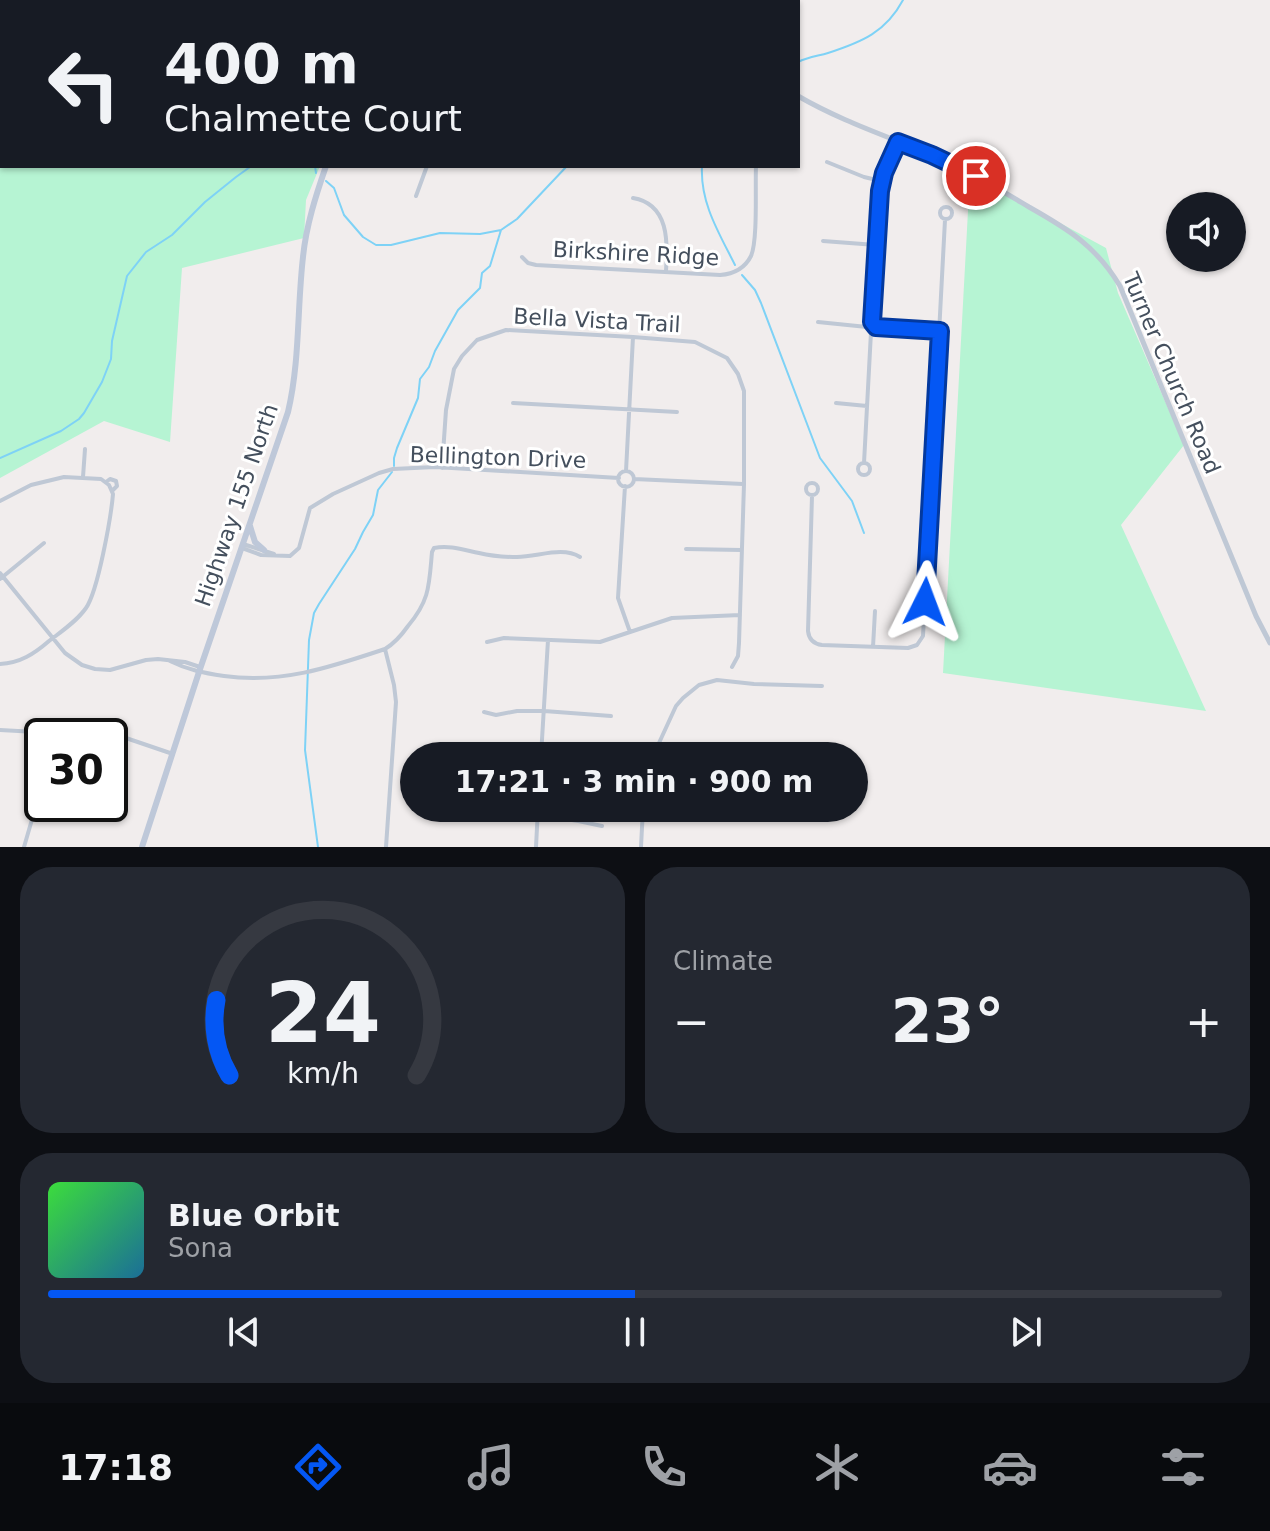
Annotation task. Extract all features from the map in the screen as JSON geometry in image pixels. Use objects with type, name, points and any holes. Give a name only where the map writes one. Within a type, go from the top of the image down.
[{"type":"main road","name":"Highway 155 North","points":[[142,847],[288,412],[293,389],[303,254],[314,201],[325,168]]},
{"type":"main road","points":[[250,523],[252,537],[264,550]]},
{"type":"street","name":"Turner Church Road","points":[[800,97],[843,120],[972,173],[1087,244],[1112,273],[1270,643]]},
{"type":"street","points":[[895,141],[886,158],[881,181],[872,322],[876,327],[940,331]]},
{"type":"street","points":[[827,162],[881,181]]},
{"type":"street","points":[[416,196],[426,168]]},
{"type":"street","name":"Birkshire Ridge","points":[[522,257],[536,265],[725,275],[746,263],[754,245],[756,168]]},
{"type":"street","points":[[633,198],[647,202],[659,215],[667,239],[666,272]]},
{"type":"street","points":[[812,496],[809,637],[819,645],[910,648],[917,645],[922,638],[945,220]]},
{"type":"street","points":[[823,241],[876,245]]},
{"type":"street","points":[[818,322],[867,327]]},
{"type":"street","points":[[867,327],[872,322]]},
{"type":"street","points":[[867,327],[871,332]]},
{"type":"street","points":[[864,463],[871,332],[876,327]]},
{"type":"street","name":"Bella Vista Trail","points":[[442,468],[446,410],[454,369],[477,340],[506,330],[633,337],[695,342],[727,358],[738,374],[744,391],[740,615],[738,656],[732,667]]},
{"type":"street","points":[[626,471],[633,337]]},
{"type":"street","points":[[513,403],[677,412]]},
{"type":"street","points":[[836,403],[867,406]]},
{"type":"street","points":[[83,477],[85,449]]},
{"type":"street","name":"Bellington Drive","points":[[276,555],[296,553],[310,508],[333,494],[393,469],[442,468],[619,478]]},
{"type":"street","points":[[625,486],[619,478],[626,471]]},
{"type":"street","points":[[626,471],[634,479]]},
{"type":"street","points":[[0,501],[42,481],[83,477],[106,482],[113,499],[94,594],[83,612],[25,659],[0,664]]},
{"type":"street","points":[[634,479],[744,484]]},
{"type":"street","points":[[625,486],[634,479]]},
{"type":"street","points":[[625,486],[618,598],[630,632]]},
{"type":"street","points":[[44,543],[1,576],[71,658],[95,669],[115,669],[154,659],[170,661],[183,668],[252,679],[316,670],[385,649],[395,643],[424,605],[434,548],[453,547],[503,557],[573,552],[580,557]]},
{"type":"street","points":[[242,546],[261,555],[276,555]]},
{"type":"street","points":[[242,546],[276,555]]},
{"type":"street","points":[[686,549],[741,550]]},
{"type":"street","points":[[873,647],[875,611]]},
{"type":"street","points":[[487,642],[504,638],[600,642],[672,618],[740,615]]},
{"type":"street","points":[[542,742],[548,640]]},
{"type":"street","points":[[385,649],[396,702],[386,847]]},
{"type":"street","points":[[659,742],[676,706],[699,685],[717,680],[822,686]]},
{"type":"street","points":[[484,712],[496,715],[544,711],[611,716]]},
{"type":"street","points":[[0,730],[24,732]]},
{"type":"street","points":[[128,739],[173,754]]},
{"type":"street","points":[[24,847],[31,822]]},
{"type":"street","points":[[536,847],[538,822]]},
{"type":"street","points":[[585,822],[602,826]]},
{"type":"street","points":[[641,847],[642,822]]},
{"type":"green space","points":[[0,168],[319,168],[306,200],[304,238],[182,268],[170,442],[104,421],[0,478]]},
{"type":"green space","points":[[970,174],[1106,248],[1118,293],[1184,445],[1121,525],[1206,711],[943,673]]},
{"type":"waterway","points":[[800,61],[862,40],[881,28],[903,0]]},
{"type":"waterway","points":[[0,458],[61,431],[79,419],[102,382],[111,359],[112,341],[127,276],[146,252],[172,235],[205,202],[249,168]]},
{"type":"waterway","points":[[315,168],[316,173]]},
{"type":"waterway","points":[[326,181],[334,188],[344,215],[363,237],[376,245],[391,245],[440,233],[480,234],[501,230],[517,219],[565,168]]},
{"type":"waterway","points":[[702,168],[707,205],[735,265]]},
{"type":"waterway","points":[[394,466],[397,448],[418,398],[420,379],[458,310],[480,288],[482,273],[490,266],[501,230]]},
{"type":"waterway","points":[[742,275],[761,303],[820,458],[852,501],[864,533]]},
{"type":"waterway","points":[[318,847],[305,750],[309,640],[314,613],[355,549],[373,515],[378,490],[392,472]]},
{"type":"route","points":[[925,602],[940,331],[876,327],[872,322],[881,181],[898,142],[976,176]]}]
